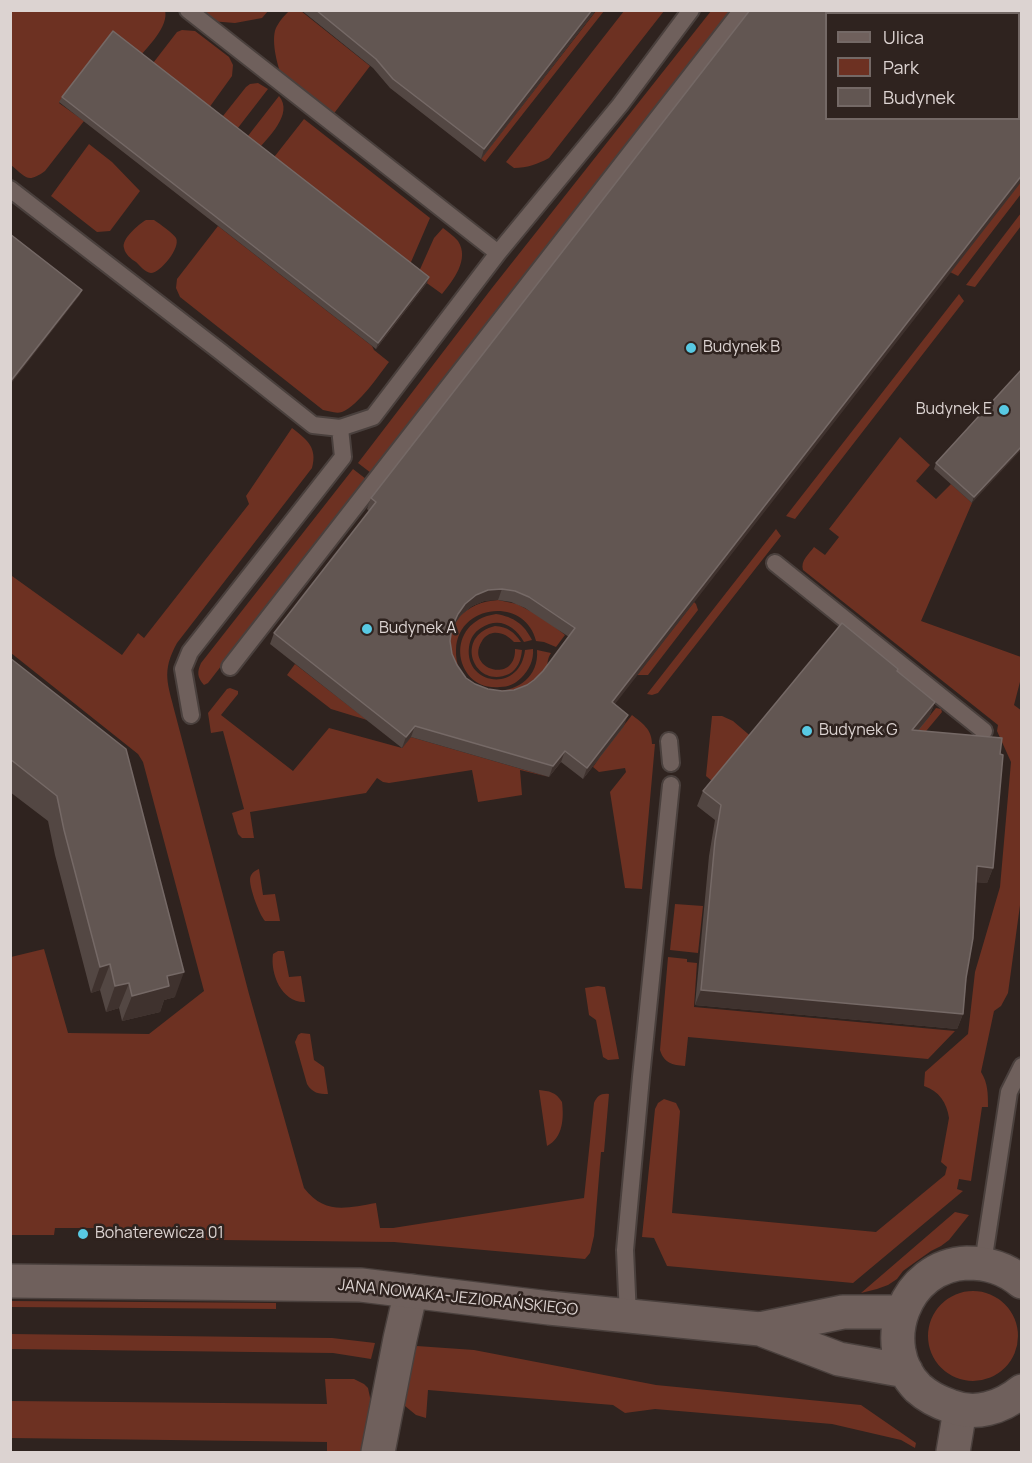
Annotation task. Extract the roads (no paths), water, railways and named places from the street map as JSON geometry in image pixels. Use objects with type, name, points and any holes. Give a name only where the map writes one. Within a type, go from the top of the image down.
[{"type":"street","points":[[1022,1282],[1005,1271],[983,1263],[958,1264],[940,1269],[924,1280],[911,1294],[902,1312],[898,1331],[899,1352],[906,1371],[918,1388],[934,1401],[960,1410],[974,1411],[994,1407],[1011,1400],[1022,1391]]},
{"type":"street","name":"JANA NOWAKA-JEZIORAŃSKIEGO","points":[[10,1281],[361,1285],[549,1308],[760,1329],[838,1359],[906,1371]]},
{"type":"street","points":[[378,1452],[411,1291]]},
{"type":"street","name":"JANA NOWAKA-JEZIORAŃSKIEGO","points":[[760,1329],[843,1312],[902,1312]]},
{"type":"street","points":[[953,1452],[960,1410]]},
{"type":"lane","points":[[188,10],[498,253]]},
{"type":"lane","points":[[10,189],[313,425],[340,428],[373,417],[498,253],[620,105],[691,10]]},
{"type":"lane","points":[[230,667],[742,10]]},
{"type":"lane","points":[[191,715],[183,669],[190,652],[343,457],[340,428]]},
{"type":"lane","points":[[775,563],[984,731]]},
{"type":"lane","points":[[669,741],[671,763]]},
{"type":"lane","points":[[628,1316],[625,1250],[671,785]]},
{"type":"lane","points":[[983,1263],[1009,1092],[1022,1066]]},
{"type":"place","name":"Budynek B","points":[[691,348]]},
{"type":"place","name":"Budynek E","points":[[1004,410]]},
{"type":"place","name":"Budynek A","points":[[367,629]]},
{"type":"place","name":"Budynek G","points":[[807,731]]},
{"type":"place","name":"Bohaterewicza 01","points":[[83,1234]]}]
